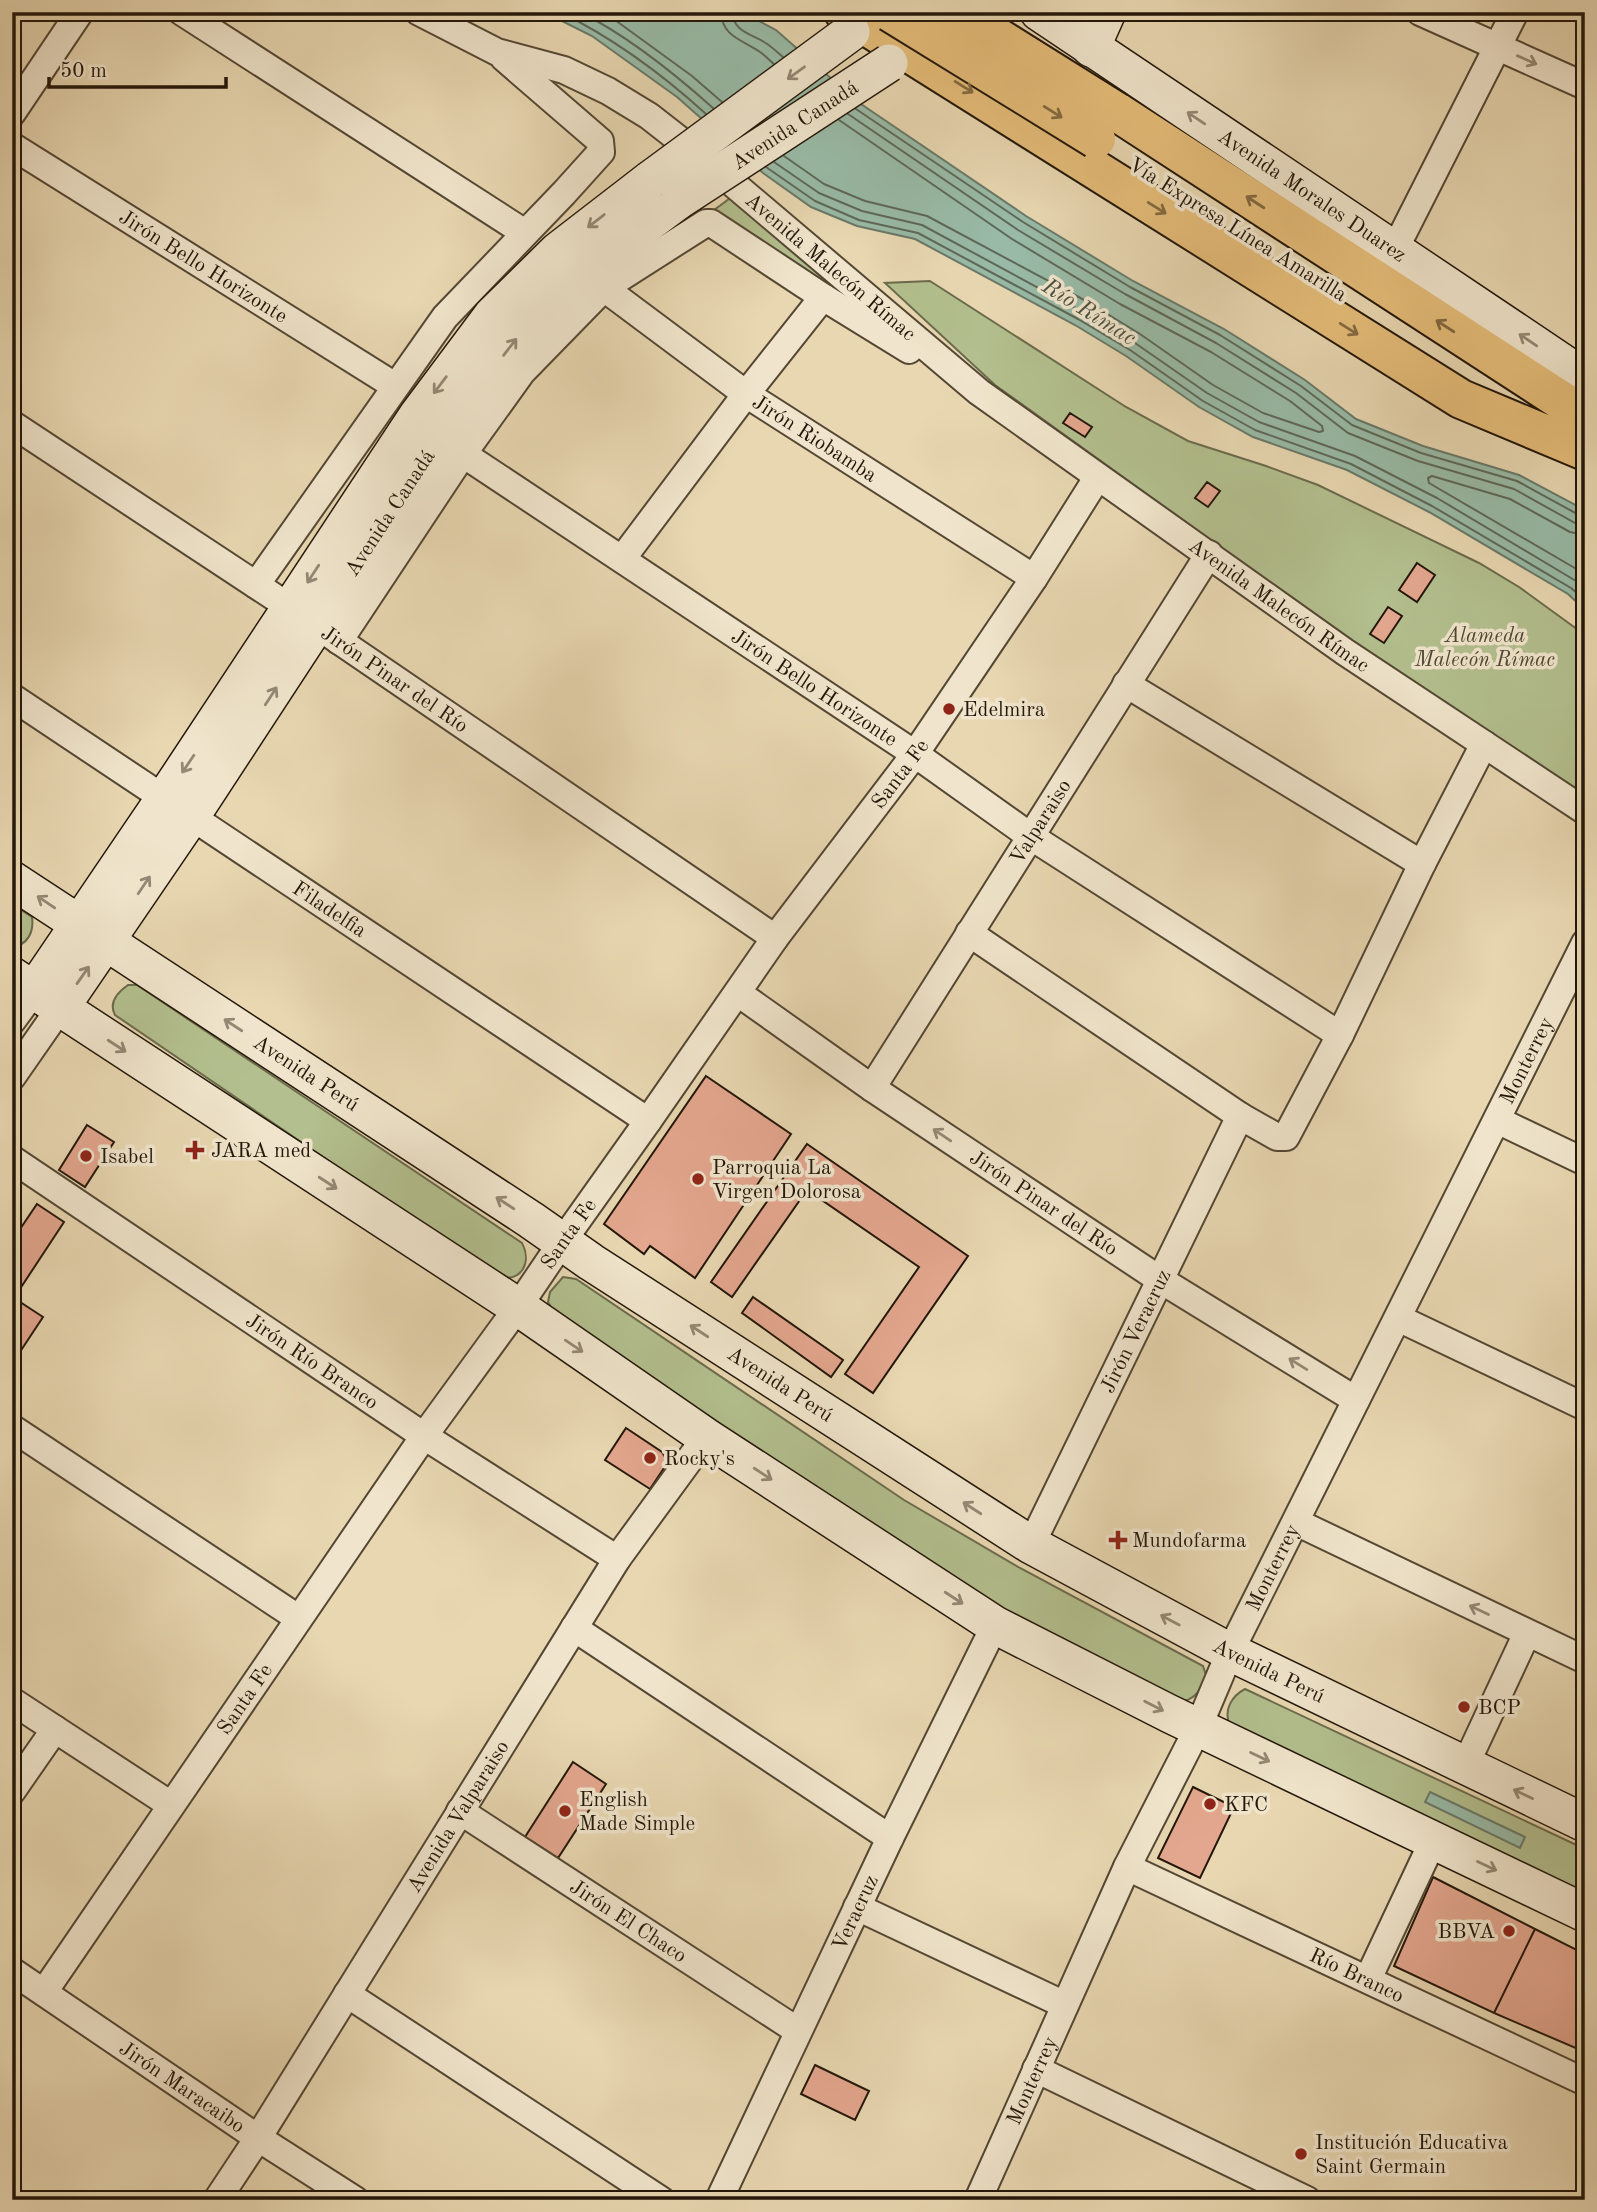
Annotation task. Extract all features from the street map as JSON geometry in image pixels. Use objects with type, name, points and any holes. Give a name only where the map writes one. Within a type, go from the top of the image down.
[{"type":"highway","name":"Vía Expresa Línea Amarilla","points":[[957,12],[1107,125],[1585,450]]},
{"type":"highway","points":[[864,18],[898,57],[1461,399],[1585,450]]},
{"type":"highway","name":"Vía Expresa Línea Amarilla","points":[[864,18],[1107,125],[1585,416]]},
{"type":"main road","points":[[898,57],[908,32],[934,12]]},
{"type":"main road","name":"Avenida Canadá","points":[[35,992],[93,933],[178,807],[315,625],[439,437],[519,335],[585,270],[677,202],[967,12]]},
{"type":"main road","name":"Avenida Morales Duarez","points":[[1039,12],[1585,377]]},
{"type":"main road","points":[[1091,48],[1107,12]]},
{"type":"main road","name":"Avenida Canadá","points":[[677,202],[864,18]]},
{"type":"main road","name":"Avenida Perú","points":[[12,880],[1031,1545],[1230,1652],[1585,1824]]},
{"type":"main road","points":[[35,992],[518,1307],[706,1437],[995,1625],[1198,1728],[1585,1913]]},
{"type":"street","points":[[12,113],[80,12]]},
{"type":"street","points":[[182,12],[525,233],[444,317],[256,585]]},
{"type":"street","name":"Avenida Malecón Rímac","points":[[419,12],[497,52],[564,70],[608,91],[649,116],[704,159],[979,392],[1345,652],[1585,811]]},
{"type":"street","points":[[1420,12],[1585,86]]},
{"type":"street","points":[[1394,251],[1515,12]]},
{"type":"street","name":"Avenida Malecón Rímac","points":[[497,52],[600,141],[601,152],[525,233]]},
{"type":"street","name":"Jirón Bello Horizonte","points":[[12,146],[395,386]]},
{"type":"street","name":"Avenida Malecón Rímac","points":[[677,202],[823,297],[979,392]]},
{"type":"street","name":"Avenida Canadá","points":[[315,625],[463,454],[522,372],[604,288],[677,202]]},
{"type":"street","name":"Jirón Riobamba","points":[[604,288],[746,394],[1034,578]]},
{"type":"street","points":[[622,559],[823,297]]},
{"type":"street","name":"Jirón Pinar del Río","points":[[12,424],[256,585],[775,938]]},
{"type":"street","name":"Jirón Bello Horizonte","points":[[463,454],[915,754],[1030,836],[1340,1035]]},
{"type":"street","name":"Santa Fe","points":[[44,1992],[424,1436],[518,1307],[775,938],[915,754],[1034,578],[1097,478]]},
{"type":"street","name":"Valparaiso","points":[[872,1088],[1209,554]]},
{"type":"street","points":[[1126,684],[1422,864]]},
{"type":"street","name":"Filadelfia","points":[[12,697],[648,1121]]},
{"type":"street","points":[[969,933],[1240,1116],[1277,1137],[1286,1137],[1340,1035],[1483,744]]},
{"type":"street","name":"Monterrey","points":[[978,2200],[1127,1867],[1198,1728],[1230,1652],[1585,943]]},
{"type":"street","name":"Avenida Canadá","points":[[12,1021],[35,992]]},
{"type":"street","name":"Avenida Canadá","points":[[12,1077],[35,992]]},
{"type":"street","name":"Jirón Pinar del Río","points":[[738,993],[872,1088],[1159,1279],[1356,1400]]},
{"type":"street","name":"Jirón Veracruz","points":[[1031,1545],[1240,1116]]},
{"type":"street","points":[[1497,1120],[1585,1162]]},
{"type":"street","name":"Jirón Río Branco","points":[[12,1159],[424,1436],[617,1559]]},
{"type":"street","points":[[1398,1318],[1585,1407]]},
{"type":"street","points":[[12,1428],[298,1618]]},
{"type":"street","name":"Avenida Valparaiso","points":[[217,2200],[617,1559],[706,1437]]},
{"type":"street","points":[[1296,1522],[1585,1660]]},
{"type":"street","name":"Veracruz","points":[[719,2200],[890,1838],[995,1625]]},
{"type":"street","points":[[574,1628],[890,1838]]},
{"type":"street","points":[[1465,1766],[1527,1633]]},
{"type":"street","points":[[12,1701],[171,1805]]},
{"type":"street","points":[[12,1791],[55,1729]]},
{"type":"street","name":"Jirón El Chaco","points":[[460,1811],[798,2031]]},
{"type":"street","points":[[1368,1979],[1433,1841]]},
{"type":"street","name":"Río Branco","points":[[1127,1867],[1585,2082]]},
{"type":"street","points":[[857,1908],[1065,2005]]},
{"type":"street","name":"Jirón Maracaibo","points":[[12,1971],[258,2138],[355,2200]]},
{"type":"street","points":[[347,1994],[661,2200]]},
{"type":"street","points":[[1035,2069],[1307,2200]]},
{"type":"green space","points":[[733,196],[873,318],[706,216]]},
{"type":"green space","name":"Alameda Malecón Rímac","points":[[930,281],[1126,407],[1188,441],[1318,485],[1479,563],[1519,587],[1585,635],[1585,798],[1358,646],[995,385],[885,283]]},
{"type":"green space","points":[[12,904],[32,917],[32,923],[31,933],[26,941],[12,947]]},
{"type":"green space","points":[[128,985],[137,985],[522,1243],[526,1257],[523,1269],[514,1276],[499,1277],[115,1015],[113,1002]]},
{"type":"green space","points":[[563,1277],[576,1279],[904,1500],[1020,1568],[1203,1666],[1206,1675],[1199,1691],[1185,1701],[1007,1613],[911,1554],[552,1309],[548,1302],[550,1292]]},
{"type":"green space","points":[[1245,1689],[1585,1849],[1585,1892],[1470,1840],[1229,1723],[1230,1703]]},
{"type":"water","name":"Río Rímac","points":[[544,12],[742,12],[776,30],[858,102],[1026,216],[1133,281],[1224,329],[1305,380],[1356,419],[1423,446],[1519,475],[1585,510],[1585,610],[1568,594],[1429,512],[1347,470],[1253,437],[1199,407],[1126,356],[1075,325],[915,239],[857,226],[811,207],[763,173],[677,97],[592,36]]},
{"type":"water","points":[[1430,1792],[1525,1837],[1520,1848],[1425,1802]]},
{"type":"building","points":[[1070,413],[1092,427],[1085,437],[1063,423]]},
{"type":"building","points":[[1207,482],[1220,491],[1208,507],[1195,498]]},
{"type":"building","points":[[1417,563],[1435,575],[1417,602],[1399,590]]},
{"type":"building","points":[[1388,607],[1402,616],[1384,643],[1370,634]]},
{"type":"building","name":"Parroquia La Virgen Dolorosa","points":[[706,1076],[791,1134],[695,1278],[650,1246],[644,1254],[604,1224]]},
{"type":"building","name":"Isabel","points":[[87,1125],[114,1142],[85,1187],[59,1170]]},
{"type":"building","points":[[807,1144],[968,1256],[873,1393],[845,1374],[919,1267],[807,1190],[732,1297],[711,1282]]},
{"type":"building","points":[[37,1204],[64,1222],[14,1298],[43,1317],[12,1364],[12,1241]]},
{"type":"building","points":[[753,1297],[843,1360],[831,1377],[742,1313]]},
{"type":"building","points":[[626,1428],[662,1452],[668,1462],[650,1489],[605,1460]]},
{"type":"building","name":"English Made Simple","points":[[573,1762],[606,1784],[558,1858],[525,1837]]},
{"type":"building","points":[[1193,1787],[1234,1807],[1200,1878],[1158,1858]]},
{"type":"building","points":[[1433,1877],[1535,1929],[1494,2013],[1394,1966]]},
{"type":"building","points":[[1535,1929],[1585,1954],[1585,2052],[1494,2013]]},
{"type":"building","points":[[815,2065],[869,2091],[855,2120],[801,2094]]},
{"type":"place","name":"Edelmira","points":[[949,709]]},
{"type":"place","name":"JARA med","points":[[195,1150]]},
{"type":"place","name":"Isabel","points":[[86,1156]]},
{"type":"place","name":"Parroquia La Virgen Dolorosa","points":[[698,1179]]},
{"type":"place","name":"Rocky's","points":[[650,1458]]},
{"type":"place","name":"Mundofarma","points":[[1118,1540]]},
{"type":"place","name":"BCP","points":[[1464,1707]]},
{"type":"place","name":"KFC","points":[[1210,1804]]},
{"type":"place","name":"English Made Simple","points":[[565,1811]]},
{"type":"place","name":"BBVA","points":[[1509,1931]]},
{"type":"place","name":"Institución Educativa Saint Germain","points":[[1301,2154]]}]
